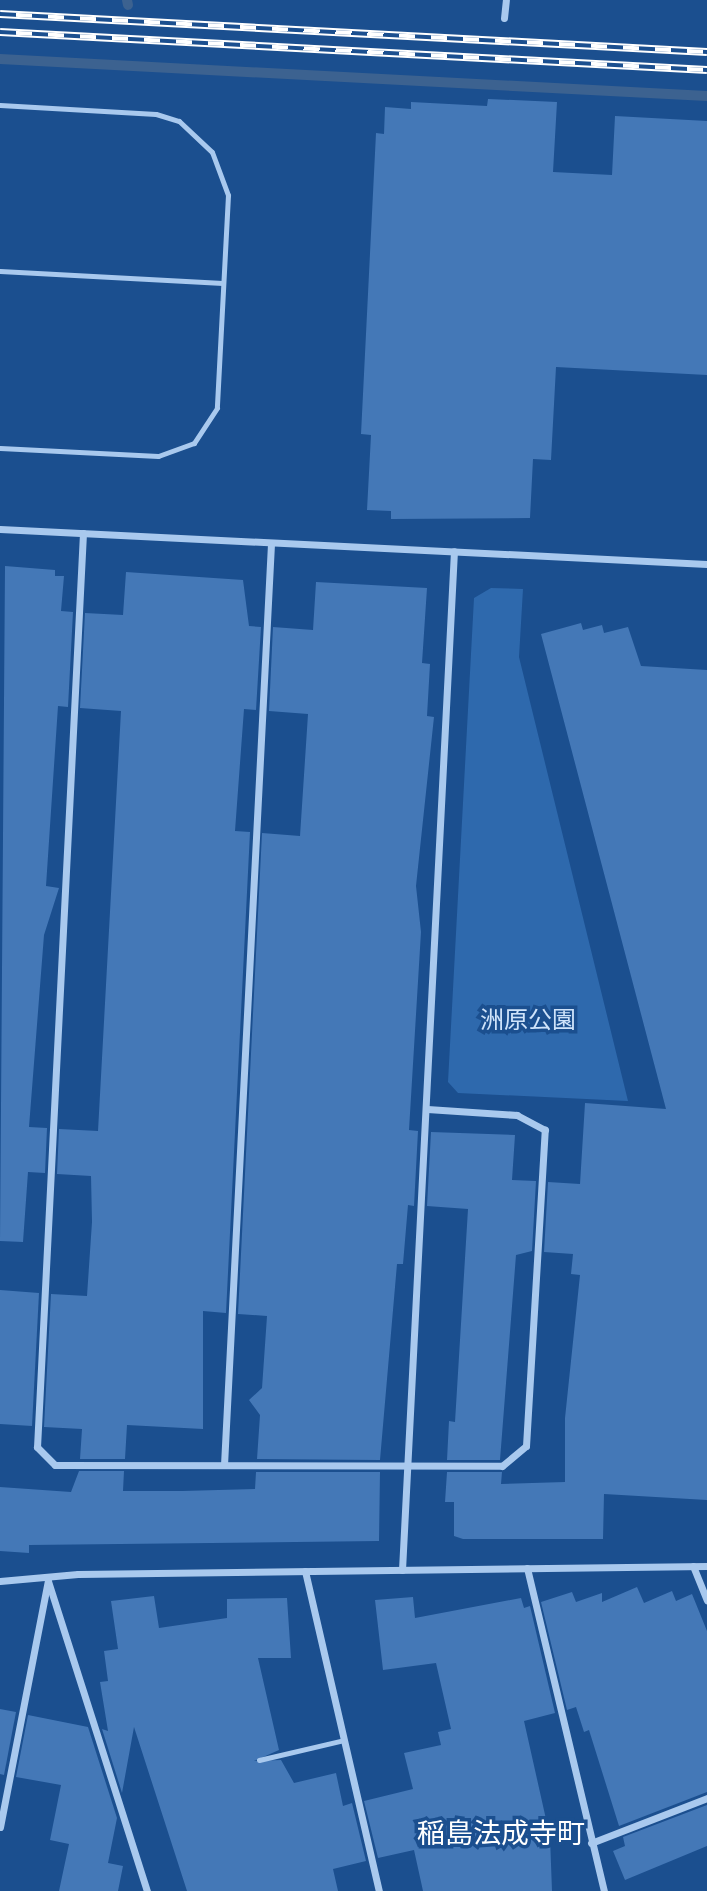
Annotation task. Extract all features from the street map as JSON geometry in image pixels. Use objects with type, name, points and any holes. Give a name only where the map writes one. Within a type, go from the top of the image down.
[{"type":"street","points":[[504,18],[506,0]]},
{"type":"street","points":[[0,529],[707,564]]},
{"type":"street","points":[[83,534],[37,1447],[55,1465],[502,1466],[526,1446],[545,1130],[517,1115],[427,1109]]},
{"type":"street","points":[[223,1465],[271,543]]},
{"type":"street","points":[[402,1570],[454,551]]},
{"type":"street","points":[[694,1566],[707,1600]]},
{"type":"street","points":[[0,1581],[48,1581],[78,1574],[707,1566]]},
{"type":"street","points":[[527,1568],[604,1891]]},
{"type":"street","points":[[305,1571],[379,1891]]},
{"type":"street","points":[[0,1827],[48,1581]]},
{"type":"street","points":[[48,1581],[147,1891]]},
{"type":"street","points":[[591,1843],[707,1798]]},
{"type":"lane","points":[[0,105],[156,114],[198,136],[222,173],[228,195],[217,408],[194,443],[158,457],[0,448]]},
{"type":"lane","points":[[0,271],[223,283]]},
{"type":"lane","points":[[260,1760],[344,1740]]},
{"type":"green space","name":"洲原公園","points":[[491,588],[523,589],[519,657],[628,1101],[458,1093],[448,1082],[474,598]]},
{"type":"building","points":[[488,99],[557,102],[553,172],[612,175],[615,116],[707,121],[707,375],[556,367],[551,460],[533,459],[530,518],[391,519],[391,511],[367,510],[371,435],[361,434],[376,133],[384,134],[385,107],[411,109],[411,102],[487,106]]},
{"type":"building","points":[[5,566],[55,570],[55,576],[64,576],[61,611],[73,612],[68,707],[58,706],[46,886],[59,888],[44,935],[29,1127],[47,1128],[45,1173],[28,1172],[23,1242],[0,1241]]},
{"type":"building","points":[[126,572],[243,580],[249,626],[261,627],[256,710],[244,709],[235,831],[250,832],[226,1313],[203,1311],[203,1429],[127,1425],[125,1459],[80,1459],[82,1429],[44,1427],[51,1294],[87,1296],[92,1222],[91,1176],[57,1174],[59,1129],[98,1131],[121,711],[80,708],[85,613],[123,615]]},
{"type":"building","points":[[316,582],[427,588],[422,663],[430,664],[427,716],[434,717],[416,886],[421,932],[409,1130],[418,1131],[414,1206],[408,1205],[403,1264],[397,1264],[380,1460],[257,1459],[260,1415],[249,1400],[262,1388],[267,1316],[238,1314],[262,833],[300,836],[308,714],[269,711],[273,627],[313,630]]},
{"type":"building","points":[[581,623],[583,630],[602,625],[604,633],[628,627],[641,666],[707,670],[707,1500],[604,1494],[603,1539],[463,1539],[454,1536],[454,1502],[445,1502],[447,1472],[502,1472],[501,1484],[565,1482],[565,1418],[580,1275],[571,1274],[573,1254],[544,1252],[548,1182],[580,1184],[585,1103],[666,1109],[541,634]]},
{"type":"building","points":[[431,1132],[515,1135],[512,1180],[536,1181],[532,1251],[516,1255],[500,1460],[447,1460],[449,1421],[455,1422],[468,1209],[427,1206]]},
{"type":"building","points":[[0,1290],[39,1293],[32,1426],[0,1424]]},
{"type":"building","points":[[79,1471],[124,1471],[123,1491],[255,1489],[256,1472],[380,1472],[379,1541],[29,1545],[29,1553],[0,1551],[0,1487],[71,1492]]},
{"type":"building","points":[[637,1587],[644,1603],[672,1591],[676,1601],[692,1594],[707,1631],[707,1792],[619,1826],[589,1730],[584,1732],[576,1707],[567,1710],[541,1602],[572,1592],[576,1602],[602,1593],[602,1602]]},
{"type":"building","points":[[154,1596],[159,1628],[227,1618],[227,1599],[287,1598],[291,1658],[258,1658],[279,1750],[254,1761],[281,1760],[294,1783],[336,1773],[343,1806],[352,1803],[366,1861],[333,1869],[338,1891],[187,1891],[134,1727],[122,1793],[102,1729],[108,1731],[100,1682],[108,1681],[104,1651],[118,1649],[111,1601]]},
{"type":"building","points":[[413,1597],[415,1618],[521,1598],[524,1608],[530,1606],[555,1713],[524,1721],[550,1837],[552,1891],[423,1891],[414,1850],[378,1858],[364,1801],[413,1789],[404,1753],[441,1745],[438,1732],[451,1729],[436,1663],[383,1670],[375,1600]]},
{"type":"building","points":[[0,1709],[16,1712],[4,1775],[0,1774]]},
{"type":"building","points":[[28,1715],[88,1727],[117,1818],[108,1863],[123,1866],[118,1891],[59,1891],[69,1844],[50,1840],[61,1785],[16,1777]]},
{"type":"building","points":[[707,1805],[707,1846],[625,1880],[613,1851],[625,1846],[623,1837]]},
{"type":"waterway","points":[[127,0],[128,5]]},
{"type":"waterway","points":[[0,59],[707,96]]},
{"type":"railway","points":[[0,14],[707,52]]},
{"type":"railway","points":[[0,32],[707,70]]},
{"type":"district","name":"稲島法成寺町","points":[[501,1832]]}]
